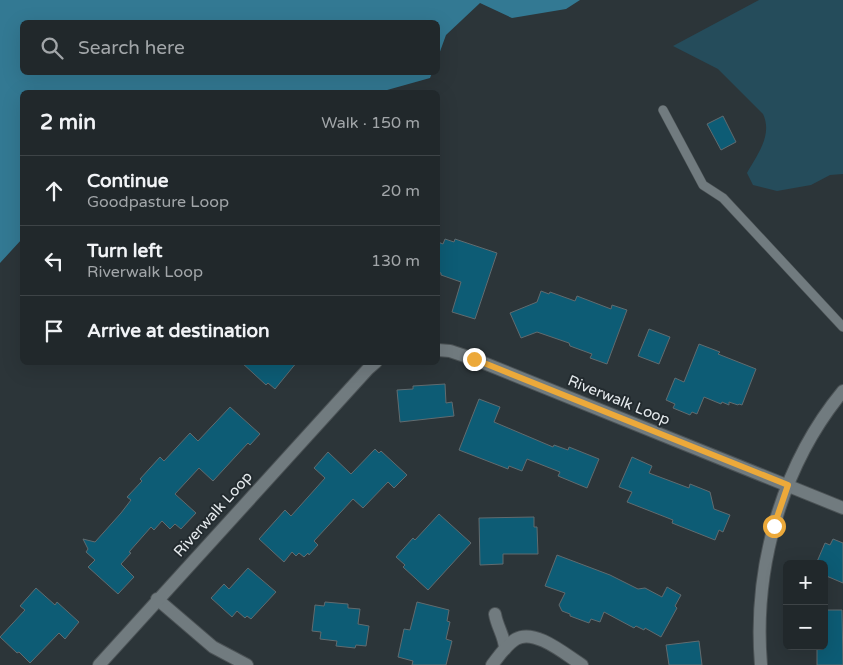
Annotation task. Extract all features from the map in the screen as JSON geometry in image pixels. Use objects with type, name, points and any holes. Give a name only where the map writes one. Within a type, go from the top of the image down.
[{"type":"street","name":"Riverwalk Loop","points":[[440,350],[474,359],[843,508]]},
{"type":"street","name":"Riverwalk Loop","points":[[99,665],[348,390],[373,365]]},
{"type":"street","points":[[762,665],[760,622],[763,580],[774,526],[788,485],[800,458],[822,419],[843,391]]},
{"type":"street","points":[[157,600],[213,647],[247,665]]},
{"type":"street","points":[[495,614],[504,640],[505,650]]},
{"type":"street","points":[[492,665],[516,639],[523,636],[535,637],[582,665]]},
{"type":"lane","points":[[663,110],[703,185],[723,198],[843,327]]},
{"type":"shaded area","points":[[0,0],[580,0],[566,9],[512,18],[480,3],[446,35],[440,52],[440,20],[20,20],[20,75],[431,75],[430,78],[387,90],[20,90],[20,241],[0,263]]},
{"type":"shaded area","points":[[759,0],[843,0],[843,174],[830,175],[811,185],[777,191],[753,185],[747,173],[765,137],[766,122],[763,114],[718,69],[673,46]]},
{"type":"building","points":[[723,116],[736,142],[721,150],[707,124]]},
{"type":"building","points":[[445,239],[454,242],[455,239],[497,253],[475,319],[452,312],[461,282],[441,275],[440,243],[443,244]]},
{"type":"building","points":[[541,291],[549,294],[550,292],[575,301],[577,296],[611,309],[612,305],[627,310],[607,364],[590,358],[592,354],[570,346],[569,343],[537,332],[521,338],[510,313],[537,302]]},
{"type":"building","points":[[649,329],[670,337],[659,364],[638,356]]},
{"type":"building","points":[[699,344],[720,352],[718,354],[756,369],[742,405],[729,402],[729,405],[722,402],[721,404],[704,397],[697,414],[692,412],[690,415],[673,408],[675,404],[666,400],[675,378],[684,382]]},
{"type":"building","points":[[244,365],[295,365],[275,389],[268,383],[266,385]]},
{"type":"building","points":[[445,384],[446,403],[452,402],[454,416],[400,422],[397,390],[413,389],[413,386]]},
{"type":"building","points":[[479,399],[500,407],[494,422],[553,447],[554,445],[568,450],[569,447],[599,459],[587,488],[558,476],[560,472],[527,459],[522,471],[509,466],[508,469],[459,450]]},
{"type":"building","points":[[230,407],[260,434],[250,445],[248,443],[213,481],[199,468],[175,494],[196,513],[181,529],[175,524],[170,529],[162,521],[154,530],[151,527],[121,564],[134,577],[118,594],[88,567],[95,560],[86,552],[88,549],[83,539],[95,542],[131,500],[127,497],[160,457],[164,461],[190,433],[198,441]]},
{"type":"building","points":[[375,449],[379,453],[381,451],[407,475],[394,488],[388,482],[363,508],[353,499],[314,541],[318,545],[309,555],[308,553],[304,557],[299,553],[296,556],[292,552],[284,562],[259,539],[285,510],[291,516],[325,478],[314,468],[328,452],[351,474]]},
{"type":"building","points":[[632,457],[652,466],[649,473],[689,488],[690,484],[710,492],[714,509],[730,515],[723,532],[719,530],[715,540],[672,523],[673,520],[627,502],[632,492],[619,487]]},
{"type":"building","points":[[439,514],[471,543],[428,590],[403,567],[405,565],[396,557]]},
{"type":"building","points":[[534,517],[534,527],[537,527],[538,554],[503,554],[503,564],[480,565],[479,518]]},
{"type":"building","points":[[833,539],[843,543],[843,583],[828,577],[828,560],[818,560],[825,543],[830,545]]},
{"type":"building","points":[[557,555],[610,575],[638,589],[645,588],[662,597],[667,587],[681,595],[675,606],[677,608],[661,637],[645,628],[644,630],[636,626],[634,628],[604,612],[600,622],[591,619],[589,623],[562,611],[559,605],[565,593],[545,586]]},
{"type":"building","points":[[248,568],[276,592],[251,619],[247,616],[245,618],[237,611],[232,617],[211,598],[224,584],[229,589]]},
{"type":"building","points":[[36,588],[55,605],[57,602],[79,622],[65,639],[59,633],[30,663],[0,637],[25,610],[20,606]]},
{"type":"building","points":[[325,602],[348,604],[348,608],[360,609],[358,624],[369,626],[366,646],[356,645],[355,648],[336,646],[337,641],[320,639],[321,632],[312,631],[315,605],[324,606]]},
{"type":"building","points":[[417,602],[449,610],[447,621],[450,622],[446,639],[452,641],[446,665],[412,665],[413,661],[398,657],[404,629],[410,630]]},
{"type":"building","points":[[828,610],[842,610],[843,665],[817,665],[817,650],[828,650]]},
{"type":"building","points":[[699,641],[702,665],[669,665],[666,645]]},
{"type":"route","points":[[474,359],[788,485],[774,526]]}]
